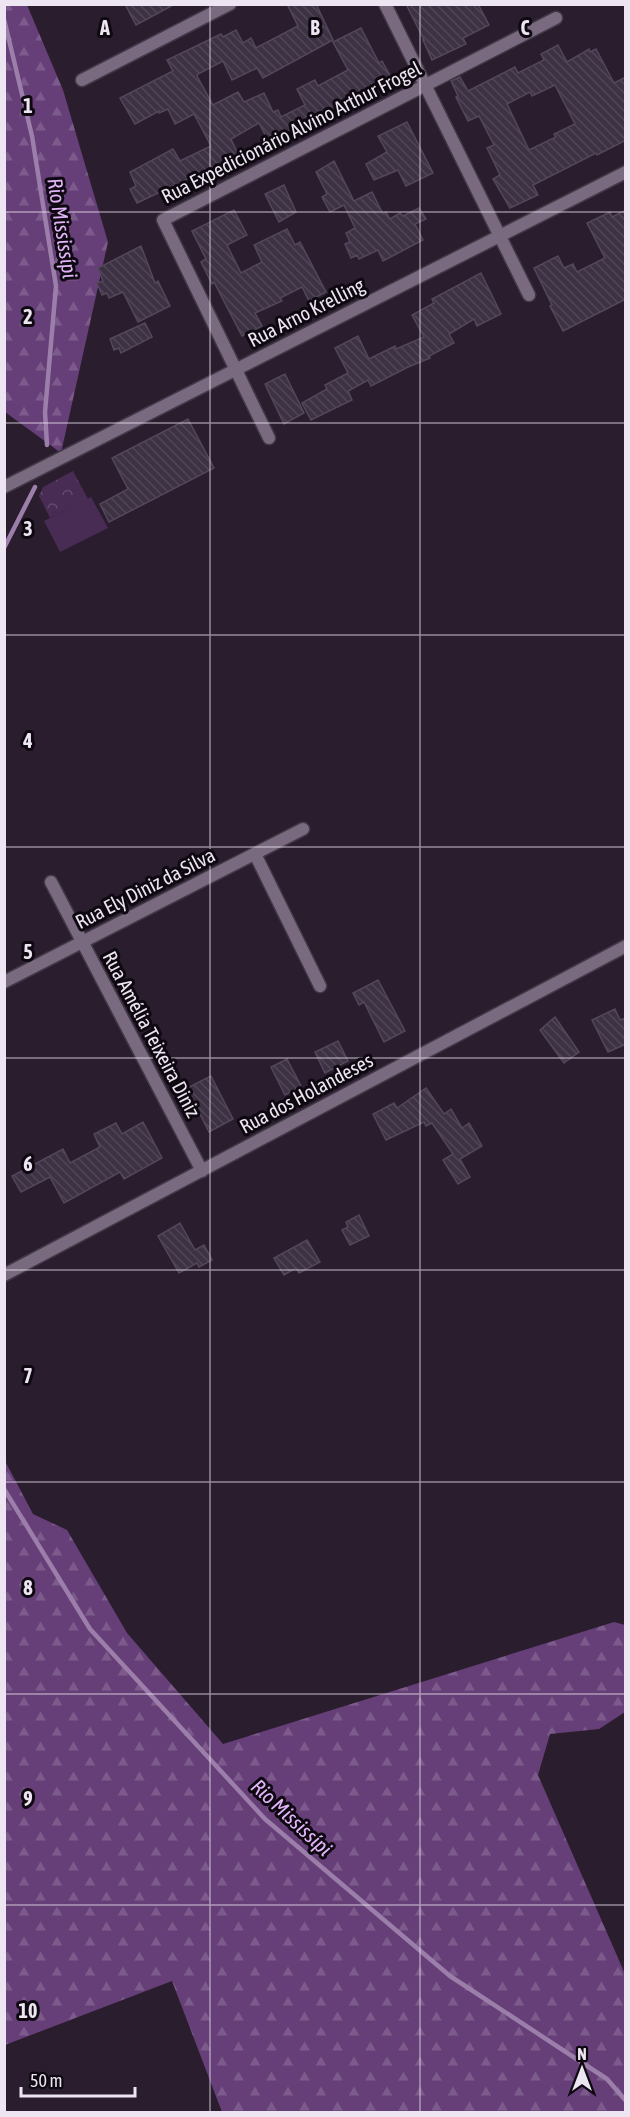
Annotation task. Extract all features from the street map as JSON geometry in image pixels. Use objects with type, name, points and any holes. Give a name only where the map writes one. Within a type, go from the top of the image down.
[{"type":"street","points":[[82,80],[230,4]]},
{"type":"street","points":[[385,4],[529,295]]},
{"type":"street","name":"Rua Expedicionário Alvino Arthur Frogel","points":[[269,438],[163,220],[556,18]]},
{"type":"street","name":"Rua Arno Krelling","points":[[4,487],[626,172]]},
{"type":"street","name":"Rua Ely Diniz da Silva","points":[[4,982],[303,829]]},
{"type":"street","points":[[255,854],[320,986]]},
{"type":"street","name":"Rua Amélia Teixeira Diniz","points":[[51,882],[202,1171]]},
{"type":"street","name":"Rua dos Holandeses","points":[[4,1275],[626,946]]},
{"type":"green space","points":[[5,5],[27,5],[63,90],[108,242],[61,453],[5,412]]},
{"type":"green space","points":[[73,471],[88,499],[50,518],[39,496],[43,487]]},
{"type":"green space","points":[[91,497],[108,528],[60,552],[44,521]]},
{"type":"green space","points":[[5,1461],[33,1514],[67,1530],[127,1633],[223,1744],[614,1622],[625,1625],[625,1712],[599,1729],[550,1734],[538,1775],[625,1974],[625,2112],[222,2112],[172,1981],[5,2045]]},
{"type":"building","points":[[125,4],[175,4],[136,25]]},
{"type":"building","points":[[287,4],[316,4],[333,40],[263,78],[257,68],[232,80],[223,61],[198,74],[213,105],[238,92],[244,102],[264,93],[273,112],[278,110],[281,117],[305,105],[297,89],[315,80],[318,86],[348,70],[333,42],[361,28],[379,63],[382,61],[392,79],[340,109],[339,107],[282,133],[284,137],[270,144],[259,123],[231,139],[239,156],[137,203],[130,189],[136,186],[130,172],[173,149],[180,161],[211,146],[194,114],[175,124],[168,109],[159,113],[159,111],[135,124],[120,98],[173,71],[167,60],[221,34],[223,37],[236,30],[243,43],[251,38],[256,48],[298,26]]},
{"type":"building","points":[[406,4],[478,4],[489,25],[463,38],[466,44],[432,60]]},
{"type":"building","points":[[558,45],[567,62],[589,49],[590,52],[596,49],[614,83],[626,77],[626,140],[533,185],[538,195],[510,208],[493,179],[500,175],[487,148],[494,145],[479,116],[468,121],[451,81],[460,77],[468,91],[515,67],[518,73],[544,60],[541,54]],"holes":[[[555,85],[575,124],[554,134],[556,137],[529,150],[507,104],[530,92],[532,96]]]},
{"type":"building","points":[[407,122],[433,173],[406,186],[398,170],[374,180],[366,164],[387,152],[378,136]]},
{"type":"building","points":[[334,161],[354,201],[372,192],[383,214],[386,212],[390,219],[400,213],[403,216],[419,208],[426,219],[415,224],[423,240],[383,261],[378,250],[359,259],[357,255],[351,258],[345,244],[350,242],[346,233],[355,228],[344,205],[330,212],[322,197],[327,194],[316,172]]},
{"type":"building","points":[[284,185],[296,212],[279,222],[265,194]]},
{"type":"building","points":[[234,210],[247,235],[227,245],[241,273],[262,262],[254,245],[287,229],[295,245],[300,242],[326,292],[309,301],[302,287],[280,298],[282,301],[255,313],[262,326],[242,336],[201,262],[206,259],[192,231]]},
{"type":"building","points":[[626,210],[626,299],[563,331],[534,268],[558,256],[564,268],[573,264],[577,272],[605,258],[587,223],[610,212],[612,217]]},
{"type":"building","points":[[141,246],[155,283],[158,281],[170,306],[138,322],[123,292],[109,298],[107,293],[102,295],[97,283],[103,281],[98,268]]},
{"type":"building","points":[[481,273],[501,314],[477,326],[474,319],[449,334],[454,343],[429,356],[430,358],[371,386],[368,380],[348,391],[352,400],[311,420],[302,403],[327,389],[325,385],[348,373],[335,348],[358,336],[369,359],[395,346],[396,349],[424,337],[412,315],[434,303],[432,299]]},
{"type":"building","points":[[145,323],[152,337],[121,353],[119,348],[114,350],[110,339]]},
{"type":"building","points":[[285,374],[304,413],[284,424],[265,384]]},
{"type":"building","points":[[188,419],[214,468],[109,522],[100,504],[128,489],[112,458]]},
{"type":"building","points":[[378,980],[405,1031],[384,1042],[364,1002],[359,1005],[353,993]]},
{"type":"building","points":[[615,1009],[620,1020],[626,1018],[626,1044],[608,1052],[592,1020]]},
{"type":"building","points":[[555,1017],[579,1052],[564,1063],[540,1030]]},
{"type":"building","points":[[338,1041],[348,1061],[325,1073],[315,1052]]},
{"type":"building","points":[[287,1059],[301,1086],[285,1095],[271,1067]]},
{"type":"building","points":[[211,1076],[233,1119],[209,1132],[187,1088]]},
{"type":"building","points":[[426,1088],[444,1114],[451,1109],[462,1128],[469,1123],[482,1146],[460,1159],[470,1177],[458,1184],[443,1160],[453,1154],[432,1123],[426,1126],[424,1122],[386,1140],[373,1114],[394,1103],[397,1108]]},
{"type":"building","points":[[143,1122],[162,1158],[124,1179],[120,1172],[64,1203],[50,1177],[21,1192],[12,1176],[63,1149],[70,1163],[100,1147],[94,1134],[116,1123],[122,1134]]},
{"type":"building","points":[[359,1215],[369,1236],[350,1245],[342,1230],[348,1227],[346,1222]]},
{"type":"building","points":[[180,1223],[195,1250],[204,1245],[212,1260],[199,1267],[197,1263],[179,1273],[158,1236]]},
{"type":"building","points":[[307,1240],[320,1262],[299,1273],[296,1268],[284,1275],[274,1258]]},
{"type":"waterway","name":"Rio Mississípi","points":[[4,19],[32,136],[56,286],[45,412],[47,445]]},
{"type":"waterway","name":"Rio Mississípi","points":[[4,548],[35,487]]},
{"type":"waterway","name":"Rio Mississípi","points":[[4,1489],[90,1629],[265,1819],[450,1976],[607,2079],[626,2101]]}]
